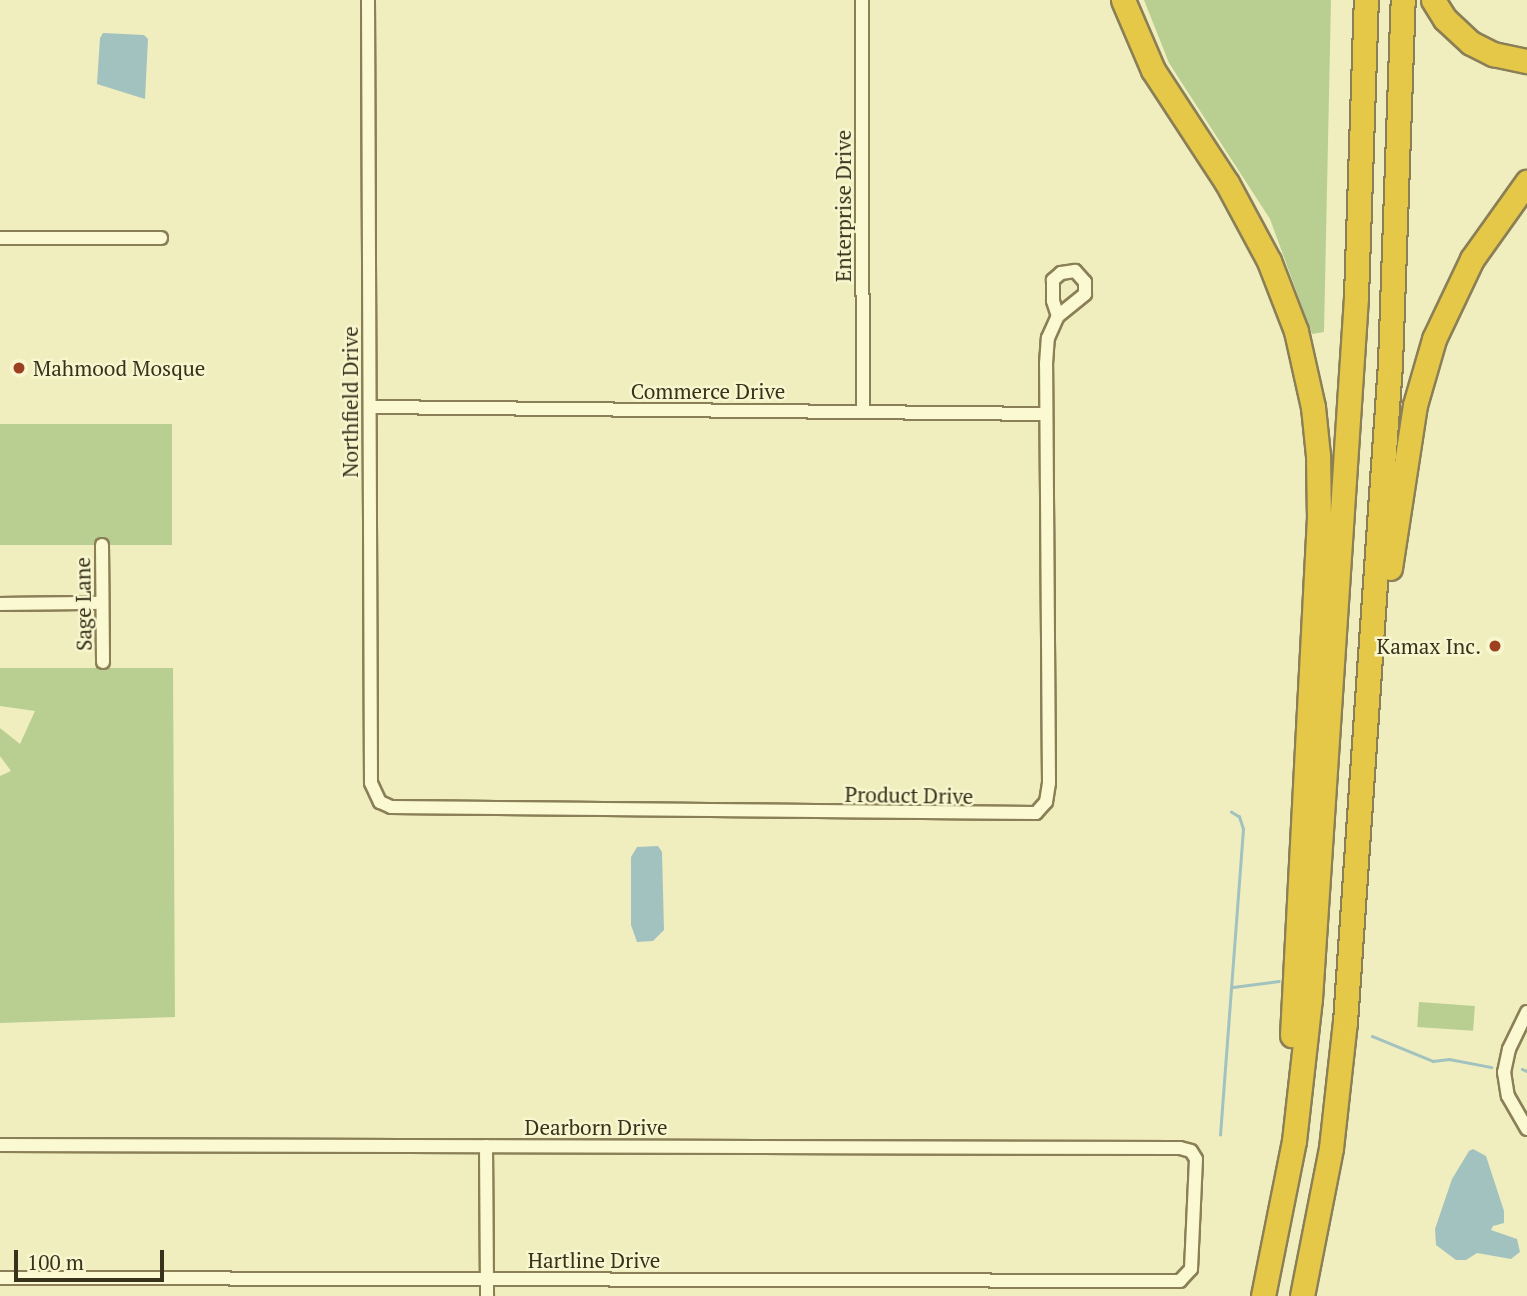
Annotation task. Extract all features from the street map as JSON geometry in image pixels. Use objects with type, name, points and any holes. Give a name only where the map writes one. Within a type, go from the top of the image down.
[{"type":"highway","points":[[1123,0],[1153,69],[1227,183],[1269,261],[1296,331],[1313,407],[1318,455],[1318,540],[1293,1014],[1276,1236]]},
{"type":"highway","points":[[1263,1296],[1299,1108],[1310,999],[1355,311],[1366,0]]},
{"type":"highway","points":[[1301,1296],[1322,1199],[1339,1085],[1390,364],[1403,0]]},
{"type":"highway","points":[[1433,0],[1445,19],[1471,43],[1505,58],[1527,61]]},
{"type":"highway","points":[[1365,734],[1409,433],[1426,362],[1450,299],[1472,259],[1527,182]]},
{"type":"street","name":"Northfield Drive","points":[[368,0],[371,783],[380,802]]},
{"type":"street","name":"Enterprise Drive","points":[[862,0],[863,412]]},
{"type":"street","points":[[0,238],[161,238]]},
{"type":"street","name":"Product Drive","points":[[380,802],[403,810],[1035,813],[1046,802],[1049,783],[1046,414],[1048,338],[1058,316]]},
{"type":"street","name":"Commerce Drive","points":[[370,407],[1046,414]]},
{"type":"street","name":"Sage Lane","points":[[102,545],[103,662]]},
{"type":"street","points":[[0,604],[102,603]]},
{"type":"street","points":[[1527,1012],[1508,1049],[1504,1072],[1508,1097],[1527,1129]]},
{"type":"street","name":"Dearborn Drive","points":[[0,1145],[1180,1147],[1191,1151],[1196,1159],[1191,1269],[1187,1277]]},
{"type":"street","points":[[486,1146],[486,1296]]},
{"type":"street","name":"Hartline Drive","points":[[0,1278],[1180,1281],[1187,1277]]},
{"type":"green space","points":[[1144,0],[1331,0],[1324,332],[1312,334],[1270,219],[1169,63]]},
{"type":"green space","points":[[0,424],[172,424],[172,545],[0,545]]},
{"type":"green space","points":[[0,668],[173,668],[175,1017],[0,1023],[0,776],[11,771],[0,756],[0,728],[20,744],[35,711],[0,706]]},
{"type":"green space","points":[[1419,1002],[1475,1006],[1473,1031],[1417,1027]]},
{"type":"water","points":[[103,33],[144,35],[148,39],[145,99],[97,84],[100,38]]},
{"type":"water","points":[[658,846],[662,852],[664,930],[653,941],[637,942],[631,925],[631,857],[637,847]]},
{"type":"water","points":[[1473,1149],[1486,1156],[1504,1211],[1504,1223],[1493,1226],[1491,1230],[1517,1239],[1520,1252],[1511,1259],[1477,1253],[1466,1260],[1456,1260],[1436,1245],[1435,1229],[1452,1179],[1469,1151]]},
{"type":"waterway","points":[[1220,1135],[1243,829],[1239,817],[1231,812]]},
{"type":"waterway","points":[[1233,987],[1279,981]]},
{"type":"waterway","points":[[1372,1036],[1433,1061],[1449,1059],[1491,1067]]},
{"type":"waterway","points":[[1522,1069],[1527,1071]]},
{"type":"place","name":"Mahmood Mosque","points":[[19,368]]},
{"type":"place","name":"Kamax Inc.","points":[[1495,646]]}]
